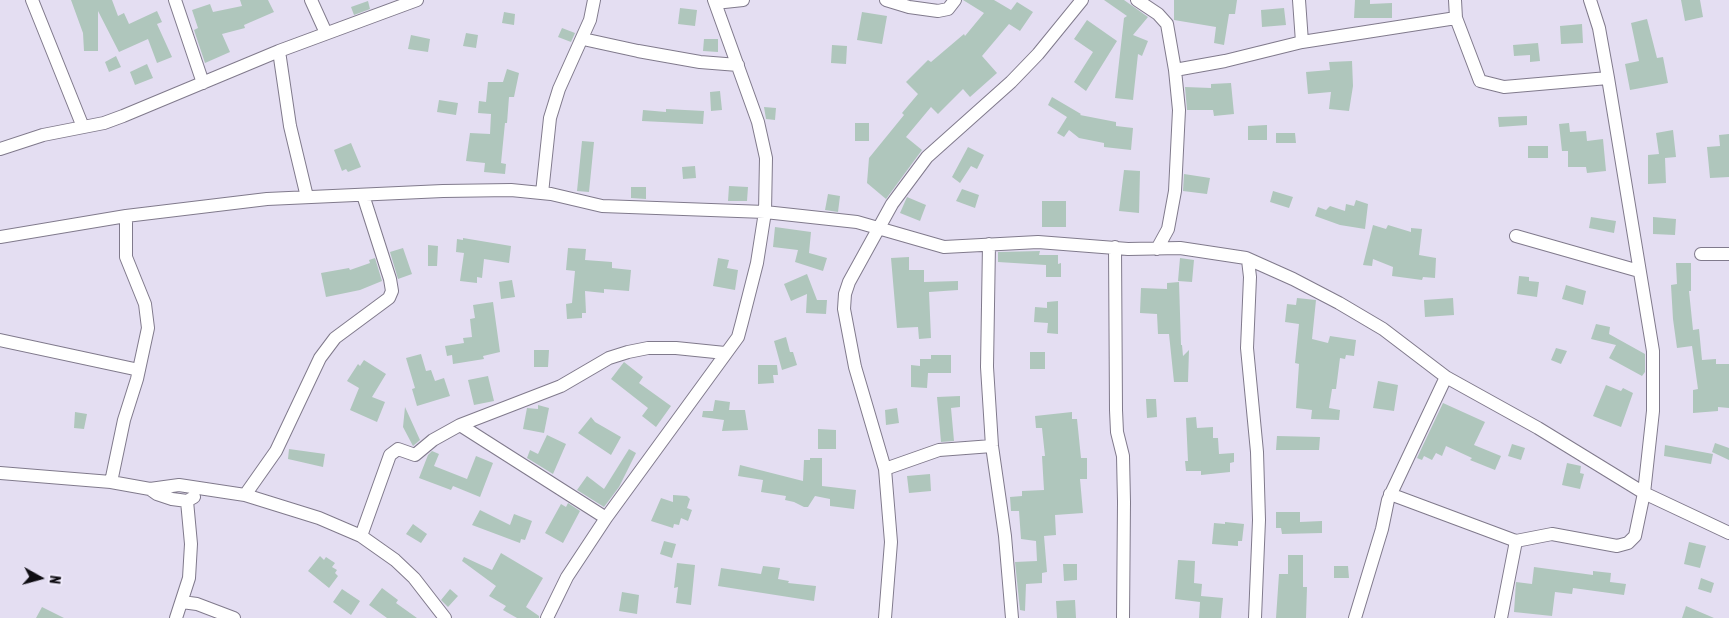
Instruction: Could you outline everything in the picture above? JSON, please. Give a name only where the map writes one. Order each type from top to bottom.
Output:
[{"type":"street","points":[[32,0],[82,127]]},
{"type":"street","points":[[175,0],[203,83]]},
{"type":"street","points":[[311,0],[326,33]]},
{"type":"street","points":[[0,149],[43,135],[123,116],[326,33],[417,0]]},
{"type":"street","points":[[542,194],[550,118],[559,89],[583,39],[590,20],[594,0]]},
{"type":"street","points":[[547,618],[567,577],[606,518],[738,337],[757,263],[765,212],[766,158],[758,122],[714,2],[743,0]]},
{"type":"street","points":[[886,0],[910,7],[938,11],[948,10],[955,0]]},
{"type":"street","points":[[885,618],[892,542],[885,469],[859,384],[844,309],[845,294],[849,282],[892,204],[927,157],[1011,82],[1082,0]]},
{"type":"street","points":[[1137,0],[1158,14],[1167,24],[1175,70],[1179,138],[1175,191],[1168,229],[1157,248]]},
{"type":"street","points":[[1299,0],[1302,42]]},
{"type":"street","points":[[1455,0],[1456,18],[1480,81],[1504,87],[1608,78]]},
{"type":"street","points":[[1390,494],[1516,541],[1552,534],[1617,546],[1628,543],[1635,536],[1644,493],[1653,411],[1653,351],[1608,78],[1599,28],[1590,0]]},
{"type":"street","points":[[1175,70],[1225,61],[1302,42],[1456,18]]},
{"type":"street","points":[[583,39],[700,62],[738,65]]},
{"type":"street","points":[[279,52],[290,126],[307,197]]},
{"type":"street","points":[[0,237],[126,216],[267,199],[443,191],[511,190],[602,206],[765,212],[879,226],[944,247],[1038,242],[1115,247],[1180,248],[1248,260],[1293,279],[1383,329],[1446,377],[1538,428],[1644,493],[1727,528]]},
{"type":"street","points":[[245,495],[276,451],[320,358],[341,332],[389,298],[392,291],[390,279],[363,195]]},
{"type":"street","points":[[111,482],[124,420],[139,370],[148,328],[148,317],[126,257],[126,216]]},
{"type":"street","points":[[1168,229],[1180,248]]},
{"type":"street","points":[[1516,236],[1639,271]]},
{"type":"street","points":[[989,244],[987,367],[992,446],[1004,536],[1012,618]]},
{"type":"street","points":[[1115,247],[1116,410],[1117,432],[1122,456],[1124,502],[1123,618]]},
{"type":"street","points":[[1702,254],[1729,254]]},
{"type":"street","points":[[1248,260],[1250,277],[1246,348],[1257,452],[1259,520],[1254,618]]},
{"type":"street","points":[[0,340],[139,370]]},
{"type":"street","points":[[361,536],[390,455],[398,449],[415,455],[427,444],[460,425],[561,386],[610,358],[628,352],[648,348],[676,348],[725,353]]},
{"type":"street","points":[[1356,618],[1390,494],[1446,377]]},
{"type":"street","points":[[460,425],[606,518]]},
{"type":"street","points":[[885,469],[939,450],[992,446]]},
{"type":"street","points":[[0,473],[111,482],[150,489],[179,485],[205,491],[245,495],[319,518],[361,536],[395,560],[414,578],[445,618]]},
{"type":"street","points":[[150,489],[157,494],[186,501],[205,491]]},
{"type":"street","points":[[176,618],[189,578],[191,544],[186,501]]},
{"type":"street","points":[[1501,618],[1516,541]]},
{"type":"street","points":[[182,602],[197,604],[234,618]]},
{"type":"building","points":[[71,0],[112,0],[118,16],[124,13],[129,24],[157,11],[162,22],[157,24],[172,57],[157,63],[148,39],[119,52],[98,11],[98,51],[84,51],[83,33]]},
{"type":"building","points":[[240,0],[268,0],[274,12],[244,25],[245,28],[222,34],[230,52],[205,63],[194,30],[198,28],[192,10],[210,4],[213,12],[242,6]]},
{"type":"building","points":[[963,0],[994,0],[1011,10],[1017,2],[1033,12],[1020,31],[1009,24],[982,56],[997,73],[970,97],[963,89],[938,114],[931,107],[906,137],[922,150],[886,199],[867,183],[869,158],[904,115],[902,113],[918,94],[906,82],[928,60],[931,62],[964,34],[965,36],[984,13]]},
{"type":"building","points":[[1104,0],[1124,0],[1148,17],[1133,35],[1148,41],[1142,56],[1138,54],[1133,100],[1115,98],[1124,18],[1127,16]]},
{"type":"building","points":[[1174,0],[1237,0],[1235,14],[1229,14],[1224,45],[1214,43],[1216,27],[1174,20]]},
{"type":"building","points":[[1355,0],[1370,0],[1370,4],[1392,3],[1392,18],[1354,18]]},
{"type":"building","points":[[1681,0],[1700,0],[1703,17],[1685,21]]},
{"type":"building","points":[[368,1],[370,9],[354,15],[351,7]]},
{"type":"building","points":[[680,8],[697,10],[695,26],[678,24]]},
{"type":"building","points":[[1284,8],[1286,25],[1262,27],[1261,10]]},
{"type":"building","points":[[504,12],[515,14],[514,25],[502,23]]},
{"type":"building","points":[[862,12],[887,16],[882,44],[857,40]]},
{"type":"building","points":[[1647,19],[1657,58],[1663,57],[1668,83],[1630,90],[1625,64],[1639,61],[1631,23]]},
{"type":"building","points":[[1087,20],[1117,41],[1086,91],[1074,82],[1093,52],[1074,39]]},
{"type":"building","points":[[1582,24],[1583,43],[1561,44],[1560,26]]},
{"type":"building","points":[[562,28],[575,33],[571,42],[558,37]]},
{"type":"building","points":[[466,33],[478,35],[476,48],[463,46]]},
{"type":"building","points":[[411,35],[430,39],[428,52],[408,49]]},
{"type":"building","points":[[704,39],[718,39],[718,52],[703,51]]},
{"type":"building","points":[[1538,43],[1540,61],[1530,62],[1530,55],[1514,56],[1513,45]]},
{"type":"building","points":[[832,45],[847,46],[846,64],[831,63]]},
{"type":"building","points":[[116,56],[121,67],[109,72],[105,62]]},
{"type":"building","points":[[1352,61],[1353,86],[1349,111],[1329,109],[1331,92],[1308,94],[1306,72],[1330,70],[1329,62]]},
{"type":"building","points":[[147,64],[153,78],[135,85],[130,72]]},
{"type":"building","points":[[507,69],[519,73],[514,97],[509,97],[507,123],[505,123],[501,163],[506,164],[505,174],[484,172],[485,163],[466,161],[470,133],[490,134],[491,114],[478,113],[479,101],[486,102],[488,82],[503,82]]},
{"type":"building","points":[[1231,83],[1234,114],[1214,116],[1213,110],[1187,110],[1185,87],[1211,88],[1211,84]]},
{"type":"building","points":[[720,91],[722,110],[711,111],[710,92]]},
{"type":"building","points":[[1052,97],[1080,115],[1116,122],[1116,126],[1133,128],[1131,150],[1104,147],[1104,143],[1079,138],[1069,130],[1064,137],[1057,133],[1067,117],[1048,105]]},
{"type":"building","points":[[439,100],[458,103],[456,115],[437,112]]},
{"type":"building","points":[[764,107],[776,108],[775,120],[766,119]]},
{"type":"building","points":[[666,109],[704,111],[703,124],[642,121],[643,110],[666,112]]},
{"type":"building","points":[[1527,116],[1527,125],[1499,127],[1498,117]]},
{"type":"building","points":[[855,123],[869,123],[869,141],[855,141]]},
{"type":"building","points":[[1569,123],[1570,132],[1586,131],[1587,141],[1603,139],[1606,171],[1587,173],[1586,167],[1568,167],[1568,151],[1562,151],[1559,124]]},
{"type":"building","points":[[1267,125],[1267,140],[1248,140],[1248,126]]},
{"type":"building","points":[[1673,130],[1676,157],[1665,158],[1666,183],[1648,184],[1648,155],[1659,154],[1656,133]]},
{"type":"building","points":[[1276,133],[1295,133],[1296,143],[1276,143]]},
{"type":"building","points":[[1729,134],[1729,177],[1710,178],[1707,147],[1720,146],[1719,135]]},
{"type":"building","points":[[582,141],[594,142],[589,192],[577,191]]},
{"type":"building","points":[[351,143],[361,167],[348,172],[346,169],[342,171],[334,150]]},
{"type":"building","points":[[1528,146],[1548,146],[1548,158],[1528,158]]},
{"type":"building","points":[[968,147],[984,155],[977,169],[971,166],[960,183],[952,177]]},
{"type":"building","points":[[695,166],[696,178],[683,179],[682,167]]},
{"type":"building","points":[[1124,170],[1140,171],[1139,213],[1119,211]]},
{"type":"building","points":[[1184,174],[1210,178],[1207,194],[1183,191]]},
{"type":"building","points":[[729,186],[748,187],[747,201],[728,201]]},
{"type":"building","points":[[631,187],[646,187],[646,199],[631,198]]},
{"type":"building","points":[[962,189],[979,195],[975,208],[956,201]]},
{"type":"building","points":[[1273,191],[1293,197],[1289,208],[1270,202]]},
{"type":"building","points":[[828,194],[840,196],[838,212],[825,210]]},
{"type":"building","points":[[907,197],[926,205],[920,221],[900,213]]},
{"type":"building","points":[[1356,200],[1368,204],[1365,229],[1340,225],[1315,216],[1318,207],[1326,210],[1330,206],[1345,211],[1346,204],[1354,206]]},
{"type":"building","points":[[1042,201],[1066,201],[1066,227],[1042,227]]},
{"type":"building","points":[[1591,217],[1616,221],[1614,233],[1589,228]]},
{"type":"building","points":[[1653,217],[1676,219],[1675,235],[1653,234]]},
{"type":"building","points":[[1373,225],[1386,229],[1388,225],[1411,232],[1411,228],[1422,229],[1419,255],[1436,258],[1435,278],[1423,277],[1422,280],[1392,276],[1393,267],[1373,259],[1372,266],[1363,265]]},
{"type":"building","points":[[775,227],[811,232],[809,253],[827,258],[823,271],[795,262],[798,250],[773,247]]},
{"type":"building","points":[[463,238],[511,246],[509,263],[484,259],[482,278],[477,277],[477,283],[460,281],[464,253],[456,252],[457,239],[463,240]]},
{"type":"building","points":[[428,245],[438,246],[437,266],[428,266]]},
{"type":"building","points":[[403,248],[412,274],[398,279],[390,252]]},
{"type":"building","points":[[568,248],[586,249],[585,260],[612,262],[612,268],[631,270],[629,291],[604,289],[604,293],[585,291],[586,313],[582,313],[582,318],[567,319],[566,304],[572,303],[575,271],[566,270]]},
{"type":"building","points":[[1040,251],[1039,255],[1058,255],[1058,264],[1061,263],[1061,277],[1046,277],[1046,265],[998,262],[998,252]]},
{"type":"building","points":[[909,257],[909,270],[924,270],[924,282],[958,281],[958,290],[929,292],[931,338],[919,339],[918,327],[897,328],[891,258]]},
{"type":"building","points":[[375,258],[382,281],[360,290],[326,297],[321,273],[349,268],[350,270],[370,263],[369,260]]},
{"type":"building","points":[[718,258],[729,260],[727,268],[738,270],[735,290],[713,286]]},
{"type":"building","points":[[1180,258],[1194,260],[1192,282],[1178,281]]},
{"type":"building","points":[[1676,263],[1691,263],[1691,291],[1689,291],[1693,330],[1699,329],[1702,360],[1716,359],[1716,364],[1729,364],[1729,408],[1718,407],[1718,411],[1693,413],[1693,390],[1698,389],[1692,346],[1677,348],[1673,319],[1671,285],[1677,284]]},
{"type":"building","points":[[807,274],[817,300],[827,300],[826,314],[806,313],[807,294],[791,301],[784,284]]},
{"type":"building","points":[[1519,276],[1529,277],[1529,281],[1539,282],[1537,297],[1517,294]]},
{"type":"building","points":[[512,280],[515,297],[501,299],[499,282]]},
{"type":"building","points":[[1179,282],[1183,356],[1189,350],[1188,382],[1174,382],[1169,334],[1158,334],[1157,314],[1140,313],[1141,288],[1167,289],[1167,283]]},
{"type":"building","points":[[1566,285],[1586,291],[1583,305],[1562,299]]},
{"type":"building","points":[[1297,298],[1316,300],[1312,339],[1328,343],[1330,336],[1356,340],[1354,356],[1346,355],[1345,359],[1340,358],[1336,389],[1332,389],[1329,408],[1340,410],[1339,420],[1311,419],[1312,410],[1296,408],[1299,364],[1295,363],[1299,324],[1285,322],[1287,304],[1296,305]]},
{"type":"building","points":[[1453,298],[1454,315],[1425,317],[1424,300]]},
{"type":"building","points":[[1058,301],[1058,334],[1047,333],[1048,323],[1034,322],[1035,307],[1047,308],[1047,302]]},
{"type":"building","points":[[493,302],[500,352],[483,356],[484,359],[453,364],[452,355],[447,356],[445,346],[464,343],[463,338],[472,337],[470,319],[475,318],[473,305]]},
{"type":"building","points":[[1596,324],[1610,327],[1609,334],[1645,354],[1645,372],[1642,376],[1609,358],[1616,345],[1591,339]]},
{"type":"building","points":[[786,337],[790,352],[793,352],[797,365],[782,370],[774,341]]},
{"type":"building","points":[[1556,348],[1567,351],[1561,364],[1551,360]]},
{"type":"building","points":[[534,350],[549,350],[548,367],[534,367]]},
{"type":"building","points":[[1030,352],[1045,352],[1045,369],[1030,369]]},
{"type":"building","points":[[421,354],[426,371],[431,370],[435,381],[444,378],[450,396],[417,406],[412,389],[415,388],[406,358]]},
{"type":"building","points":[[931,355],[951,355],[951,373],[928,373],[927,388],[911,387],[911,365],[920,366],[920,359],[931,359]]},
{"type":"building","points":[[364,360],[386,374],[372,397],[385,402],[377,422],[350,410],[359,388],[347,381],[358,364],[360,366]]},
{"type":"building","points":[[624,362],[643,377],[639,383],[671,406],[656,427],[642,416],[648,408],[611,379]]},
{"type":"building","points":[[758,365],[777,365],[778,375],[773,375],[774,383],[758,384]]},
{"type":"building","points":[[488,376],[494,401],[474,405],[468,380]]},
{"type":"building","points":[[1378,381],[1398,385],[1394,411],[1373,408]]},
{"type":"building","points":[[1606,385],[1621,391],[1623,388],[1633,393],[1621,427],[1593,416]]},
{"type":"building","points":[[960,396],[960,407],[951,408],[954,441],[941,442],[937,397]]},
{"type":"building","points":[[1146,399],[1156,399],[1157,417],[1147,418]]},
{"type":"building","points":[[715,400],[730,402],[729,410],[745,410],[748,430],[722,431],[724,420],[702,417],[703,411],[713,411]]},
{"type":"building","points":[[1443,403],[1485,422],[1474,445],[1501,456],[1495,470],[1470,460],[1472,458],[1446,446],[1442,456],[1436,453],[1432,460],[1424,456],[1422,460],[1417,458]]},
{"type":"building","points":[[538,405],[549,408],[544,433],[523,429],[527,408],[538,409]]},
{"type":"building","points":[[405,407],[420,440],[413,446],[403,427]]},
{"type":"building","points":[[897,408],[899,423],[886,425],[885,410]]},
{"type":"building","points":[[75,412],[87,414],[84,429],[74,428]]},
{"type":"building","points":[[1072,412],[1072,419],[1077,419],[1081,458],[1087,458],[1087,479],[1080,479],[1083,513],[1055,515],[1056,535],[1044,536],[1047,572],[1042,573],[1042,583],[1026,584],[1025,611],[1020,610],[1015,562],[1037,561],[1036,541],[1021,539],[1019,511],[1011,511],[1010,497],[1022,496],[1022,491],[1044,490],[1042,456],[1045,456],[1042,428],[1036,428],[1035,416]]},
{"type":"building","points":[[591,417],[595,422],[621,437],[611,455],[578,433]]},
{"type":"building","points":[[1196,417],[1197,428],[1213,427],[1213,438],[1218,438],[1219,454],[1234,453],[1234,462],[1230,463],[1230,472],[1201,475],[1201,471],[1186,471],[1185,461],[1188,461],[1186,418]]},
{"type":"building","points":[[818,429],[836,430],[836,449],[818,449]]},
{"type":"building","points":[[547,435],[566,444],[553,474],[527,458],[530,450],[538,454]]},
{"type":"building","points":[[1277,436],[1320,437],[1319,450],[1276,450]]},
{"type":"building","points":[[1715,443],[1729,448],[1729,460],[1712,452]]},
{"type":"building","points":[[1512,444],[1525,448],[1521,460],[1508,456]]},
{"type":"building","points":[[1665,445],[1713,454],[1711,464],[1664,456]]},
{"type":"building","points":[[289,449],[325,454],[323,467],[288,459]]},
{"type":"building","points":[[629,449],[636,453],[619,487],[604,507],[577,490],[587,476],[604,489]]},
{"type":"building","points":[[432,451],[439,454],[434,466],[467,479],[476,456],[493,463],[480,497],[453,486],[451,490],[419,478],[428,455]]},
{"type":"building","points":[[810,458],[822,458],[822,486],[856,490],[854,509],[830,506],[830,499],[815,496],[808,507],[804,507],[785,500],[786,496],[761,492],[763,480],[738,476],[740,465],[803,481],[804,460],[810,460]]},
{"type":"building","points":[[1567,463],[1581,466],[1580,473],[1584,474],[1580,489],[1562,485]]},
{"type":"building","points":[[930,474],[931,491],[909,493],[907,476]]},
{"type":"building","points":[[673,495],[687,496],[690,499],[687,508],[692,510],[688,521],[681,518],[679,525],[674,524],[673,528],[651,521],[661,498],[673,502]]},
{"type":"building","points":[[568,503],[580,511],[563,543],[545,533],[561,504],[566,507]]},
{"type":"building","points":[[480,510],[510,525],[514,514],[532,521],[525,540],[521,539],[520,543],[472,525]]},
{"type":"building","points":[[1276,512],[1300,512],[1300,522],[1322,521],[1322,533],[1282,534],[1281,528],[1276,528]]},
{"type":"building","points":[[1225,522],[1244,524],[1242,541],[1238,541],[1238,546],[1212,544],[1214,523],[1225,524]]},
{"type":"building","points":[[413,524],[427,534],[421,543],[406,534]]},
{"type":"building","points":[[664,541],[676,544],[672,558],[660,554]]},
{"type":"building","points":[[1689,542],[1706,546],[1700,568],[1684,564]]},
{"type":"building","points":[[501,553],[543,578],[526,607],[539,616],[539,618],[517,618],[503,610],[506,606],[489,596],[496,586],[462,561],[464,557],[492,570]]},
{"type":"building","points":[[1288,555],[1303,555],[1303,587],[1307,587],[1306,618],[1276,618],[1279,574],[1288,574]]},
{"type":"building","points":[[320,556],[324,560],[326,557],[335,563],[332,567],[337,570],[335,573],[338,576],[329,588],[308,571]]},
{"type":"building","points":[[1178,560],[1195,561],[1194,583],[1202,584],[1201,596],[1223,598],[1221,618],[1199,618],[1200,602],[1175,599]]},
{"type":"building","points":[[677,563],[695,565],[691,605],[676,603],[678,587],[674,588]]},
{"type":"building","points":[[1063,564],[1077,564],[1077,580],[1064,581]]},
{"type":"building","points":[[763,566],[780,568],[778,579],[789,581],[788,583],[816,586],[814,601],[718,586],[721,568],[761,574]]},
{"type":"building","points":[[1334,566],[1348,566],[1349,578],[1334,578]]},
{"type":"building","points":[[1534,567],[1593,575],[1593,571],[1611,573],[1610,582],[1626,584],[1624,595],[1573,588],[1572,594],[1555,592],[1552,616],[1514,612],[1516,582],[1532,584]]},
{"type":"building","points":[[1701,578],[1714,583],[1711,593],[1698,589]]},
{"type":"building","points":[[382,588],[398,600],[396,603],[417,618],[387,618],[369,605]]},
{"type":"building","points":[[342,589],[360,601],[351,615],[333,602]]},
{"type":"building","points":[[450,589],[458,596],[448,607],[441,600]]},
{"type":"building","points":[[622,592],[639,595],[637,614],[619,611]]},
{"type":"building","points":[[1075,600],[1076,618],[1057,618],[1056,601]]},
{"type":"building","points":[[1686,606],[1714,618],[1682,618]]},
{"type":"building","points":[[42,607],[64,618],[36,618]]}]
